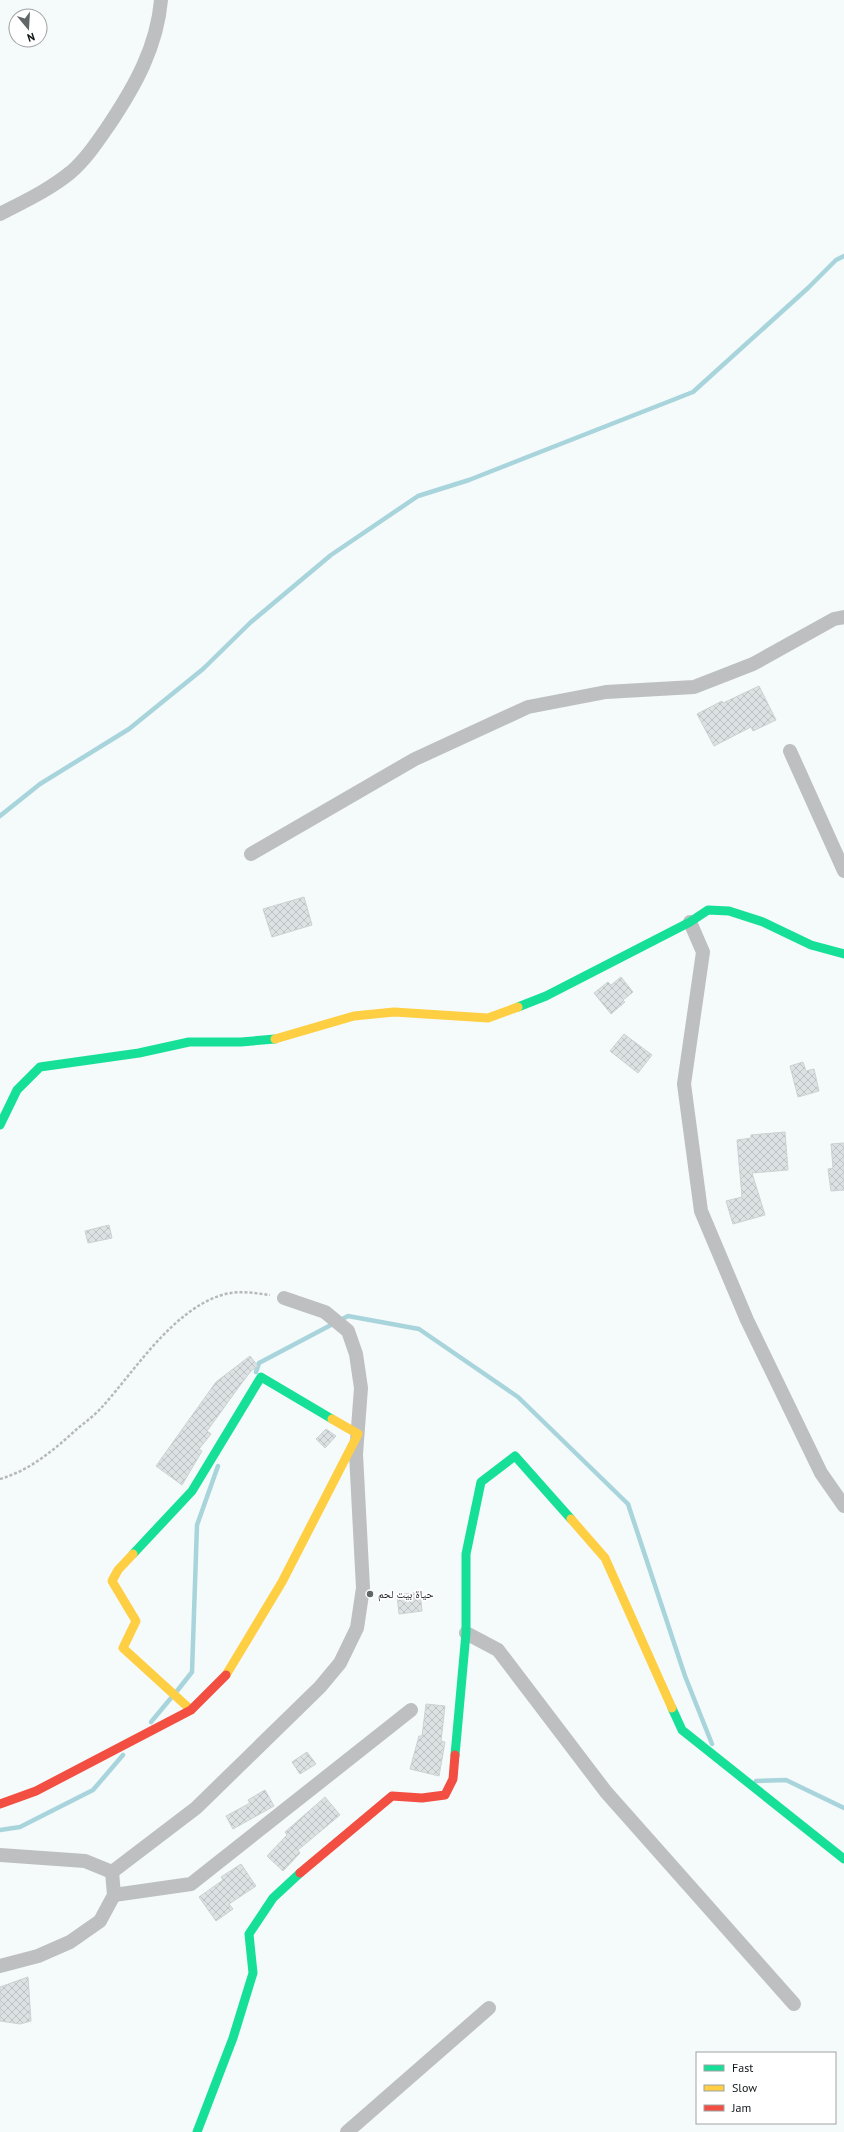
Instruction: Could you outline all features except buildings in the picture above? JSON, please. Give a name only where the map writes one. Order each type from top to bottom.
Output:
[{"type":"street","points":[[0,214],[49,189],[72,171],[96,145],[130,93],[149,56],[160,12],[161,0]]},
{"type":"street","points":[[251,854],[415,759],[528,707],[606,692],[694,687],[753,664],[834,619],[844,617]]},
{"type":"street","points":[[790,751],[844,872]]},
{"type":"street","points":[[0,1125],[17,1090],[40,1067],[138,1053],[189,1042],[242,1042],[279,1039],[354,1016],[394,1012],[488,1018],[546,996],[690,922],[709,910],[738,913],[769,924],[832,953],[844,954]]},
{"type":"street","points":[[690,922],[702,952],[684,1084],[701,1210],[747,1320],[817,1466],[844,1506]]},
{"type":"street","points":[[112,1872],[196,1808],[320,1687],[340,1663],[357,1628],[363,1588],[356,1454],[361,1388],[356,1354],[348,1331],[325,1312],[284,1298]]},
{"type":"street","points":[[191,1710],[123,1648],[136,1621],[112,1580],[118,1570],[192,1491],[261,1376],[358,1434]]},
{"type":"street","points":[[0,1804],[36,1791],[191,1710],[230,1671],[282,1582],[358,1434]]},
{"type":"street","points":[[197,2132],[233,2038],[253,1974],[249,1934],[273,1898],[320,1855],[355,1829],[392,1796],[422,1798],[445,1795],[453,1779],[466,1633],[466,1554],[481,1482],[515,1456],[605,1558],[682,1730],[844,1859]]},
{"type":"street","points":[[466,1633],[498,1650],[606,1792],[794,2004]]},
{"type":"street","points":[[114,1895],[192,1884],[411,1710]]},
{"type":"street","points":[[0,1855],[85,1861],[112,1872]]},
{"type":"street","points":[[0,1966],[38,1956],[70,1942],[100,1921],[114,1895],[112,1872]]},
{"type":"street","points":[[347,2132],[489,2008]]},
{"type":"path","points":[[0,1479],[10,1476],[46,1456],[96,1412],[174,1325],[197,1307],[222,1295],[244,1291],[284,1298]]},
{"type":"waterway","points":[[0,816],[40,784],[129,729],[203,669],[251,622],[331,555],[418,496],[469,480],[693,392],[808,288],[836,260],[844,256]]},
{"type":"waterway","points":[[256,1372],[259,1363],[348,1316],[419,1329],[518,1397],[628,1504],[685,1676],[712,1744]]},
{"type":"waterway","points":[[177,1691],[192,1672],[197,1525],[218,1466]]},
{"type":"waterway","points":[[151,1722],[171,1698]]},
{"type":"waterway","points":[[0,1830],[20,1827],[93,1790],[123,1755]]},
{"type":"waterway","points":[[756,1781],[786,1780],[844,1808]]},
{"type":"traffic: fast","points":[[518,1007],[546,996],[690,922],[708,910],[729,911],[763,922],[811,945],[844,954]]},
{"type":"traffic: fast","points":[[0,1125],[17,1090],[40,1067],[139,1053],[189,1042],[241,1042],[275,1039]]},
{"type":"traffic: fast","points":[[133,1554],[192,1491],[261,1377],[332,1419]]},
{"type":"traffic: fast","points":[[455,1755],[466,1633],[466,1554],[481,1482],[515,1456],[571,1519]]},
{"type":"traffic: fast","points":[[672,1708],[682,1730],[844,1859]]},
{"type":"traffic: fast","points":[[197,2132],[233,2038],[253,1973],[249,1934],[273,1898],[300,1873]]},
{"type":"traffic: slow","points":[[275,1039],[354,1016],[394,1012],[488,1018],[518,1007]]},
{"type":"traffic: slow","points":[[226,1675],[282,1582],[358,1434],[332,1419]]},
{"type":"traffic: slow","points":[[571,1519],[605,1558],[672,1708]]},
{"type":"traffic: slow","points":[[133,1554],[118,1570],[112,1581],[136,1621],[123,1648],[191,1710]]},
{"type":"traffic: jam","points":[[0,1804],[36,1791],[191,1710],[226,1675]]},
{"type":"traffic: jam","points":[[300,1873],[392,1796],[422,1798],[445,1795],[453,1779],[455,1755]]},
{"type":"place","name":"حياة بيت لحم","points":[[370,1594]]}]
